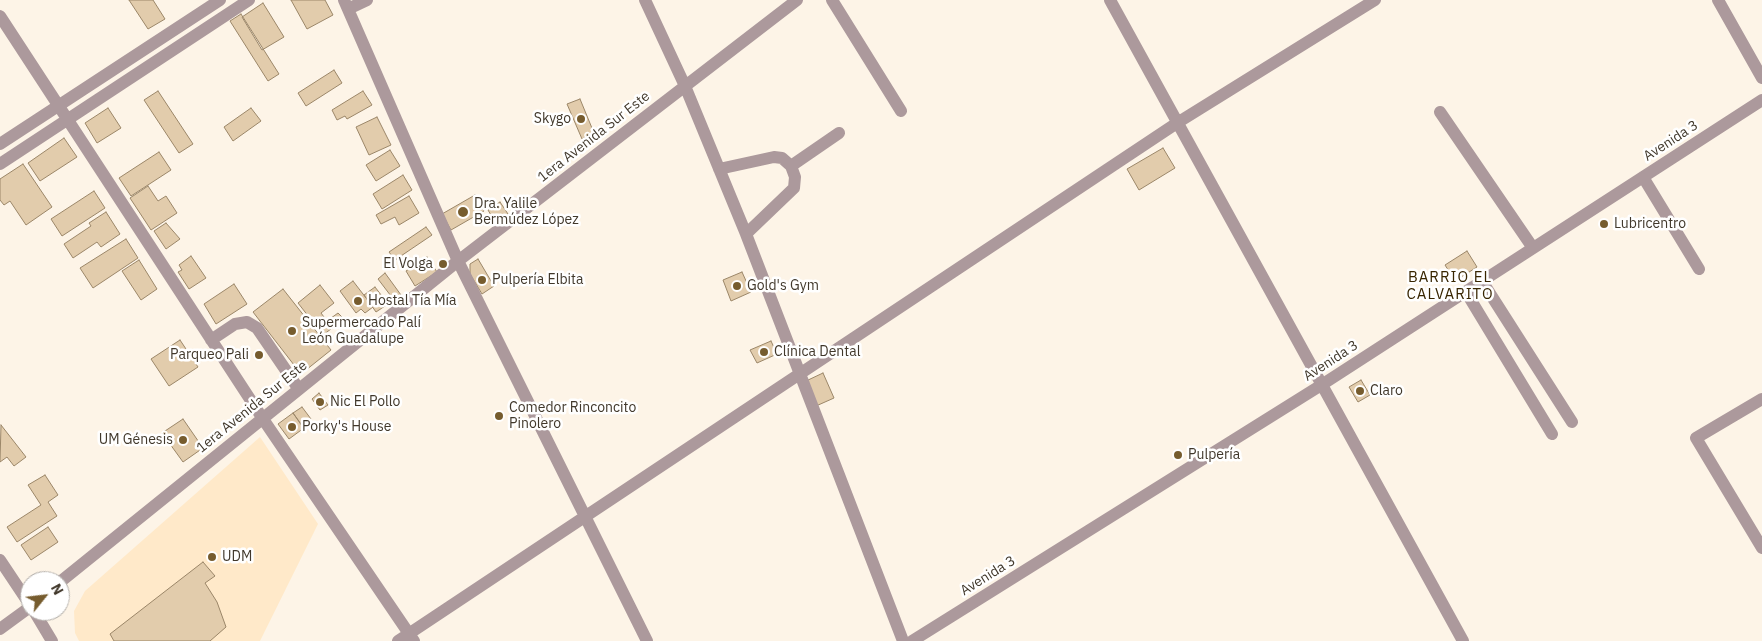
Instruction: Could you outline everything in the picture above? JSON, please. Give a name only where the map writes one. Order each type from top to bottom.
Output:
[{"type":"street","points":[[0,144],[220,0]]},
{"type":"street","points":[[0,164],[249,0]]},
{"type":"street","points":[[367,0],[346,5],[458,261],[647,641]]},
{"type":"street","points":[[645,0],[685,86],[746,234],[903,641]]},
{"type":"street","name":"1era Avenida Sur Este","points":[[70,574],[263,419],[298,388],[458,261],[797,0]]},
{"type":"street","points":[[832,0],[901,111]]},
{"type":"street","points":[[1110,0],[1463,641]]},
{"type":"street","points":[[398,641],[412,637],[584,517],[1177,123],[1374,0]]},
{"type":"street","points":[[1718,0],[1762,78]]},
{"type":"street","points":[[0,16],[263,419],[412,637]]},
{"type":"street","name":"Avenida 3","points":[[912,641],[1323,384],[1762,100]]},
{"type":"street","points":[[1440,112],[1534,248]]},
{"type":"street","points":[[791,166],[839,133]]},
{"type":"street","points":[[719,169],[774,157],[782,158],[791,166],[795,177],[794,188],[746,234]]},
{"type":"street","points":[[1643,177],[1699,268]]},
{"type":"street","points":[[1482,281],[1572,422]]},
{"type":"street","points":[[1466,292],[1552,434]]},
{"type":"street","points":[[211,340],[236,324],[247,322],[257,328],[298,388]]},
{"type":"street","points":[[1762,399],[1696,438],[1762,548]]},
{"type":"street","points":[[0,560],[20,591]]},
{"type":"street","points":[[0,629],[20,614]]},
{"type":"street","points":[[39,621],[47,638]]},
{"type":"shaded area","name":"UDM","points":[[260,437],[318,524],[260,641],[79,641],[75,633],[74,611],[85,591]]},
{"type":"building","points":[[129,0],[153,0],[165,19],[148,29]]},
{"type":"building","points":[[291,0],[325,0],[333,15],[307,29]]},
{"type":"building","points":[[263,3],[284,37],[262,50],[242,17]]},
{"type":"building","points":[[241,14],[279,74],[268,81],[230,21]]},
{"type":"building","points":[[334,70],[342,83],[306,106],[298,93]]},
{"type":"building","points":[[158,91],[193,144],[179,153],[144,100]]},
{"type":"building","points":[[363,91],[372,105],[347,119],[345,116],[337,120],[332,110]]},
{"type":"building","name":"Skygo","points":[[580,99],[594,133],[582,139],[567,104]]},
{"type":"building","points":[[108,108],[121,128],[97,143],[85,123]]},
{"type":"building","points":[[251,108],[261,121],[233,141],[224,127]]},
{"type":"building","points":[[377,117],[391,145],[369,155],[356,127]]},
{"type":"building","points":[[64,138],[77,157],[40,181],[28,163]]},
{"type":"building","points":[[1163,148],[1175,168],[1139,190],[1127,169]]},
{"type":"building","points":[[390,150],[400,166],[376,181],[366,165]]},
{"type":"building","points":[[159,152],[171,170],[131,196],[119,178]]},
{"type":"building","points":[[23,164],[52,207],[26,225],[10,201],[4,205],[0,200],[0,179]]},
{"type":"building","points":[[403,175],[412,190],[382,209],[373,194]]},
{"type":"building","points":[[148,186],[158,201],[166,196],[177,213],[151,230],[130,198]]},
{"type":"building","points":[[94,191],[105,208],[62,236],[51,219]]},
{"type":"building","name":"Dra. Yalile Bermúdez López","points":[[475,195],[484,211],[451,230],[442,214]]},
{"type":"building","points":[[409,196],[419,213],[399,225],[395,217],[381,224],[376,215]]},
{"type":"building","points":[[500,202],[508,214],[495,222],[488,210]]},
{"type":"building","points":[[106,212],[120,234],[101,247],[97,242],[73,258],[64,244],[91,226],[89,223]]},
{"type":"building","points":[[166,223],[180,239],[166,249],[154,231]]},
{"type":"building","points":[[426,227],[432,235],[395,260],[389,252]]},
{"type":"building","points":[[126,239],[138,258],[93,288],[80,268]]},
{"type":"building","points":[[1467,251],[1477,267],[1455,281],[1445,265]]},
{"type":"building","points":[[191,256],[206,278],[189,289],[178,272],[182,270],[179,265]]},
{"type":"building","points":[[427,257],[437,272],[415,286],[406,271]]},
{"type":"building","name":"Pulpería Elbita","points":[[478,259],[494,286],[482,294],[470,274],[470,264]]},
{"type":"building","points":[[139,260],[157,289],[141,300],[122,271]]},
{"type":"building","name":"Gold's Gym","points":[[742,272],[751,292],[731,301],[723,280]]},
{"type":"building","points":[[385,273],[401,295],[394,300],[378,279]]},
{"type":"building","name":"Hostal Tía Mía","points":[[353,281],[373,307],[365,313],[361,309],[356,313],[340,291]]},
{"type":"building","points":[[234,284],[247,304],[216,324],[204,304]]},
{"type":"building","points":[[320,285],[334,303],[321,313],[327,321],[338,313],[344,319],[323,335],[298,303]]},
{"type":"building","points":[[375,287],[388,304],[376,312],[364,295]]},
{"type":"building","name":"Supermercado Palí León Guadalupe","points":[[283,289],[331,350],[301,374],[253,312]]},
{"type":"building","points":[[180,340],[198,367],[169,386],[151,359]]},
{"type":"building","name":"Clínica Dental","points":[[771,341],[777,354],[757,363],[750,350]]},
{"type":"building","points":[[823,373],[834,398],[816,406],[806,381]]},
{"type":"building","name":"Claro","points":[[1361,380],[1370,395],[1358,402],[1349,387]]},
{"type":"building","name":"Nic El Pollo","points":[[319,393],[328,405],[320,410],[312,399]]},
{"type":"building","points":[[302,407],[311,419],[302,426],[293,413]]},
{"type":"building","name":"Porky's House","points":[[293,413],[304,428],[289,439],[278,424]]},
{"type":"building","name":"UM Génesis","points":[[183,419],[203,448],[183,462],[162,433]]},
{"type":"building","points":[[1,425],[26,457],[14,466],[7,457],[0,462]]},
{"type":"building","points":[[45,475],[58,495],[48,502],[57,516],[17,542],[7,527],[41,505],[28,485]]},
{"type":"building","points":[[48,527],[58,542],[31,560],[21,545]]},
{"type":"building","points":[[203,562],[215,576],[205,583],[217,602],[226,627],[210,641],[114,641],[110,634]]},
{"type":"place","name":"Skygo","points":[[581,119]]},
{"type":"place","name":"Dra. Yalile Bermúdez López","points":[[463,212]]},
{"type":"place","name":"Lubricentro","points":[[1604,224]]},
{"type":"place","name":"El Volga","points":[[443,264]]},
{"type":"place","name":"Pulpería Elbita","points":[[482,280]]},
{"type":"place","name":"Gold's Gym","points":[[737,286]]},
{"type":"place","name":"Hostal Tía Mía","points":[[358,301]]},
{"type":"place","name":"Supermercado Palí León Guadalupe","points":[[292,331]]},
{"type":"place","name":"Clínica Dental","points":[[764,352]]},
{"type":"place","name":"Parqueo Pali","points":[[259,355]]},
{"type":"place","name":"Claro","points":[[1360,391]]},
{"type":"place","name":"Nic El Pollo","points":[[320,402]]},
{"type":"place","name":"Comedor Rinconcito Pinolero","points":[[499,416]]},
{"type":"place","name":"Porky's House","points":[[292,427]]},
{"type":"place","name":"UM Génesis","points":[[183,440]]},
{"type":"place","name":"Pulpería","points":[[1178,455]]},
{"type":"place","name":"UDM","points":[[212,557]]},
{"type":"district","name":"BARRIO EL CALVARITO","points":[[1450,286]]}]
